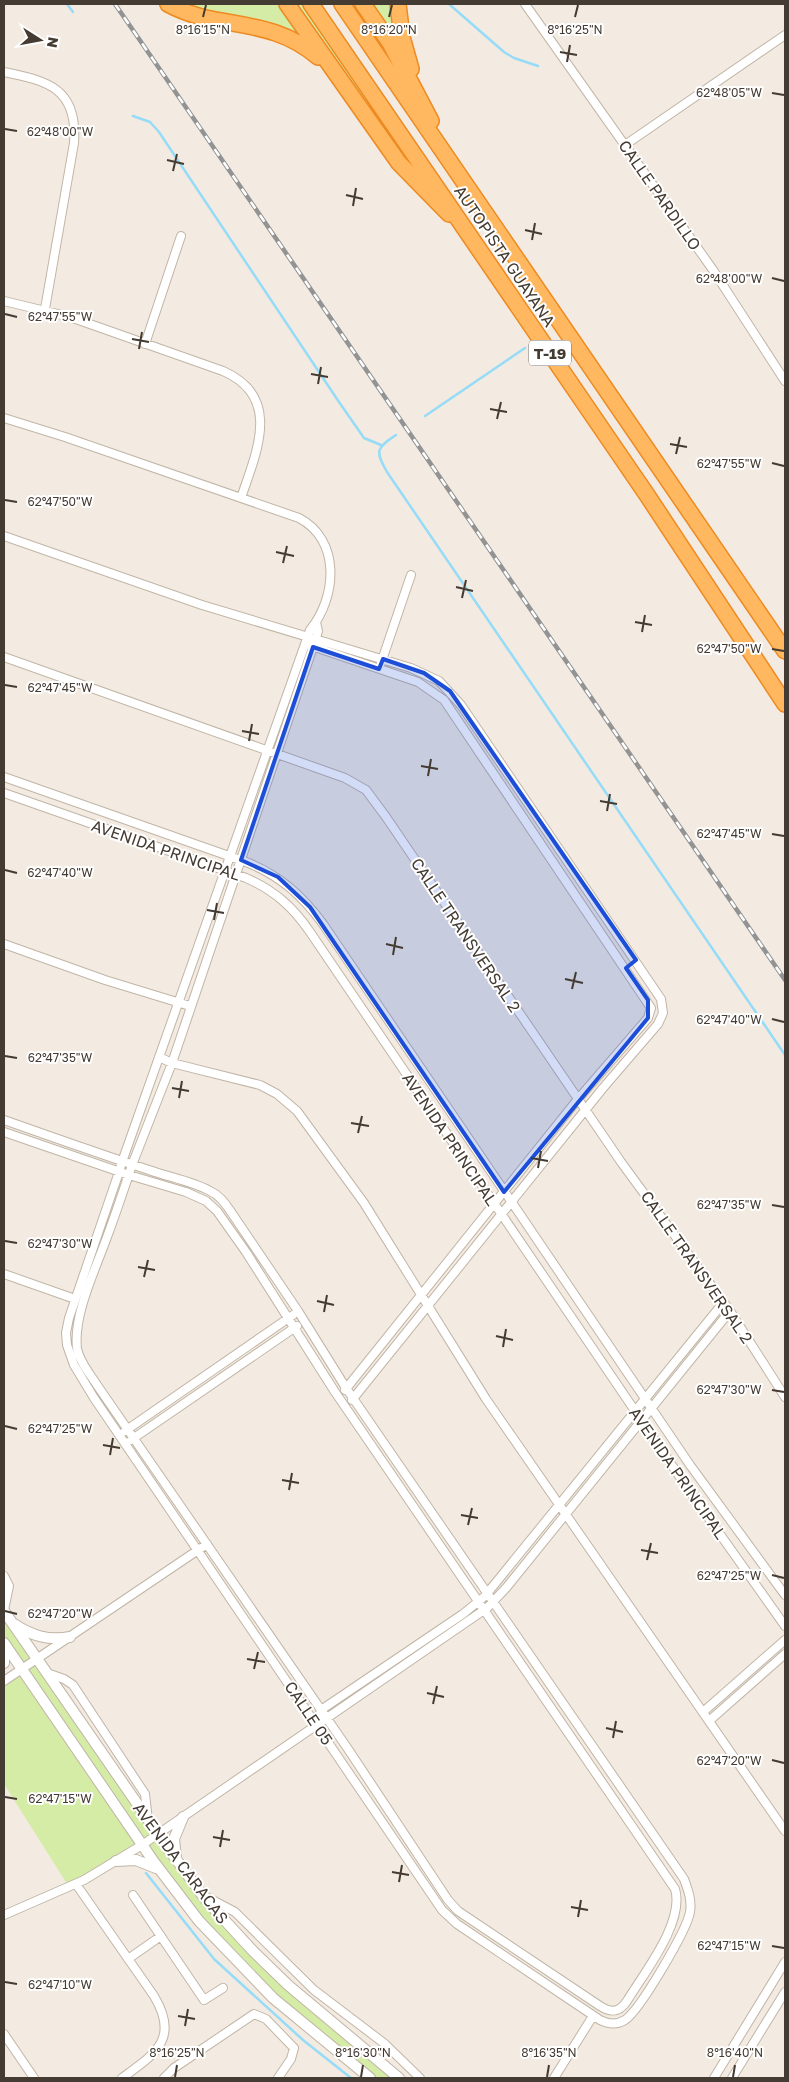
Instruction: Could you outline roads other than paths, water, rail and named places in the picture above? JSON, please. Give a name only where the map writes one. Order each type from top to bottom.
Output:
[{"type":"highway","points":[[168,4],[188,12],[277,32],[302,45],[333,70]]},
{"type":"highway","points":[[287,4],[399,162],[432,199],[470,234]]},
{"type":"highway","name":"AUTOPISTA GUAYANA","points":[[311,4],[647,495],[785,704]]},
{"type":"highway","name":"AUTOPISTA GUAYANA","points":[[342,4],[785,651]]},
{"type":"highway","points":[[364,4],[420,96],[447,157]]},
{"type":"highway","points":[[398,4],[402,37],[420,96]]},
{"type":"street","name":"CALLE PARDILLO","points":[[524,4],[713,270],[785,381]]},
{"type":"street","points":[[625,144],[785,35]]},
{"type":"street","points":[[4,72],[47,83],[67,100],[73,115],[74,143],[44,309]]},
{"type":"street","points":[[145,344],[181,236]]},
{"type":"street","points":[[4,301],[44,309],[233,376],[253,395],[260,416],[260,432],[240,498]]},
{"type":"street","points":[[4,418],[65,437],[299,518],[320,534],[329,553],[331,572],[328,590],[316,622],[318,631],[310,641],[266,750],[75,1299],[4,1274]]},
{"type":"street","points":[[4,536],[202,605],[299,636],[379,669],[424,685],[448,705],[651,1008],[663,1013]]},
{"type":"street","points":[[379,669],[411,575]]},
{"type":"street","points":[[310,641],[383,659],[432,677],[455,697],[636,960],[661,999],[663,1013],[658,1024],[585,1110],[346,1408]]},
{"type":"street","points":[[99,1230],[109,1233],[132,1165],[172,1063],[276,754],[310,641]]},
{"type":"street","name":"CALLE TRANSVERSAL 2","points":[[4,657],[345,778],[360,785],[371,796],[585,1110],[730,1311],[785,1397]]},
{"type":"street","points":[[448,705],[455,697]]},
{"type":"street","points":[[478,750],[487,743]]},
{"type":"street","name":"AVENIDA PRINCIPAL","points":[[4,777],[241,860],[270,872],[295,890],[306,902],[652,1409],[785,1595]]},
{"type":"street","name":"AVENIDA PRINCIPAL","points":[[4,793],[258,883],[284,900],[296,912],[635,1411],[785,1626]]},
{"type":"street","points":[[527,822],[536,814]]},
{"type":"street","points":[[284,900],[295,890]]},
{"type":"street","points":[[296,912],[306,902]]},
{"type":"street","points":[[4,944],[190,1006]]},
{"type":"street","points":[[626,968],[636,960]]},
{"type":"street","points":[[339,1398],[578,1099],[648,1018],[651,1008]]},
{"type":"street","points":[[158,1057],[172,1063],[253,1083],[277,1094],[304,1119],[364,1203],[486,1399],[785,1830]]},
{"type":"street","points":[[4,1120],[214,1192],[226,1204],[298,1311],[346,1388],[657,1840],[647,1846],[339,1398],[228,1226],[206,1201],[186,1192],[119,1172],[4,1132]]},
{"type":"street","points":[[206,1201],[214,1192]]},
{"type":"street","name":"CALLE 05","points":[[109,1233],[84,1304],[77,1338],[77,1348],[82,1361],[328,1720],[441,1891],[458,1910],[600,2006],[613,2012],[620,2010],[627,2001],[668,1932],[676,1912],[677,1898],[674,1889],[647,1846]]},
{"type":"street","name":"CALLE 05","points":[[75,1299],[66,1339],[74,1365],[125,1444],[433,1897],[450,1919],[593,2016],[607,2023],[616,2024],[626,2019],[635,2010],[682,1933],[689,1915],[690,1898],[684,1879],[657,1840]]},
{"type":"street","points":[[316,1724],[321,1710],[479,1602],[487,1594],[678,1356],[723,1303]]},
{"type":"street","points":[[119,1435],[298,1311]]},
{"type":"street","points":[[4,1915],[76,1884],[158,1834],[316,1724],[328,1720],[485,1610],[493,1603],[652,1409],[730,1311]]},
{"type":"street","points":[[125,1444],[294,1327],[304,1322]]},
{"type":"street","points":[[678,1356],[686,1366]]},
{"type":"street","points":[[4,1681],[207,1544]]},
{"type":"street","points":[[4,1576],[9,1586],[4,1611]]},
{"type":"street","name":"AVENIDA CARACAS","points":[[4,1611],[201,1894],[253,1951],[288,1985],[399,2078]]},
{"type":"street","points":[[11,1622],[36,1636],[58,1639],[70,1637]]},
{"type":"street","points":[[703,1712],[785,1640]]},
{"type":"street","name":"AVENIDA CARACAS","points":[[4,1643],[162,1873],[199,1921],[242,1967],[292,2015],[370,2078]]},
{"type":"street","points":[[4,1650],[4,1662]]},
{"type":"street","points":[[709,1721],[785,1654]]},
{"type":"street","points":[[47,1673],[64,1679],[73,1685],[145,1794],[148,1820]]},
{"type":"street","points":[[615,1800],[624,1792]]},
{"type":"street","points":[[177,1862],[174,1839],[183,1817]]},
{"type":"street","points":[[116,1860],[146,1862],[162,1873]]},
{"type":"street","points":[[76,1884],[160,2007],[166,2023],[164,2038],[155,2053],[122,2078]]},
{"type":"street","points":[[433,1897],[441,1891]]},
{"type":"street","points":[[201,1894],[235,1912],[301,1978],[385,2044],[420,2078]]},
{"type":"street","points":[[133,1895],[204,2000],[222,1988]]},
{"type":"street","points":[[128,1959],[161,1936]]},
{"type":"street","points":[[714,2078],[785,1962]]},
{"type":"street","points":[[538,1978],[544,1969]]},
{"type":"street","points":[[732,2078],[784,1995]]},
{"type":"street","points":[[164,2078],[174,2068],[254,2014],[266,2019],[294,2048],[291,2059],[278,2078]]},
{"type":"street","points":[[554,2078],[593,2016]]},
{"type":"street","points":[[4,2034],[34,2078]]},
{"type":"waterway","points":[[67,4],[73,12]]},
{"type":"waterway","points":[[449,4],[504,52],[514,58],[538,66]]},
{"type":"waterway","points":[[133,116],[150,122],[159,132],[364,438],[381,445]]},
{"type":"waterway","points":[[425,416],[525,348]]},
{"type":"waterway","points":[[396,435],[384,443],[379,450],[387,472],[785,1055]]},
{"type":"waterway","points":[[146,1873],[214,1959],[303,2040],[351,2078]]},
{"type":"railway","points":[[115,4],[785,980]]}]
